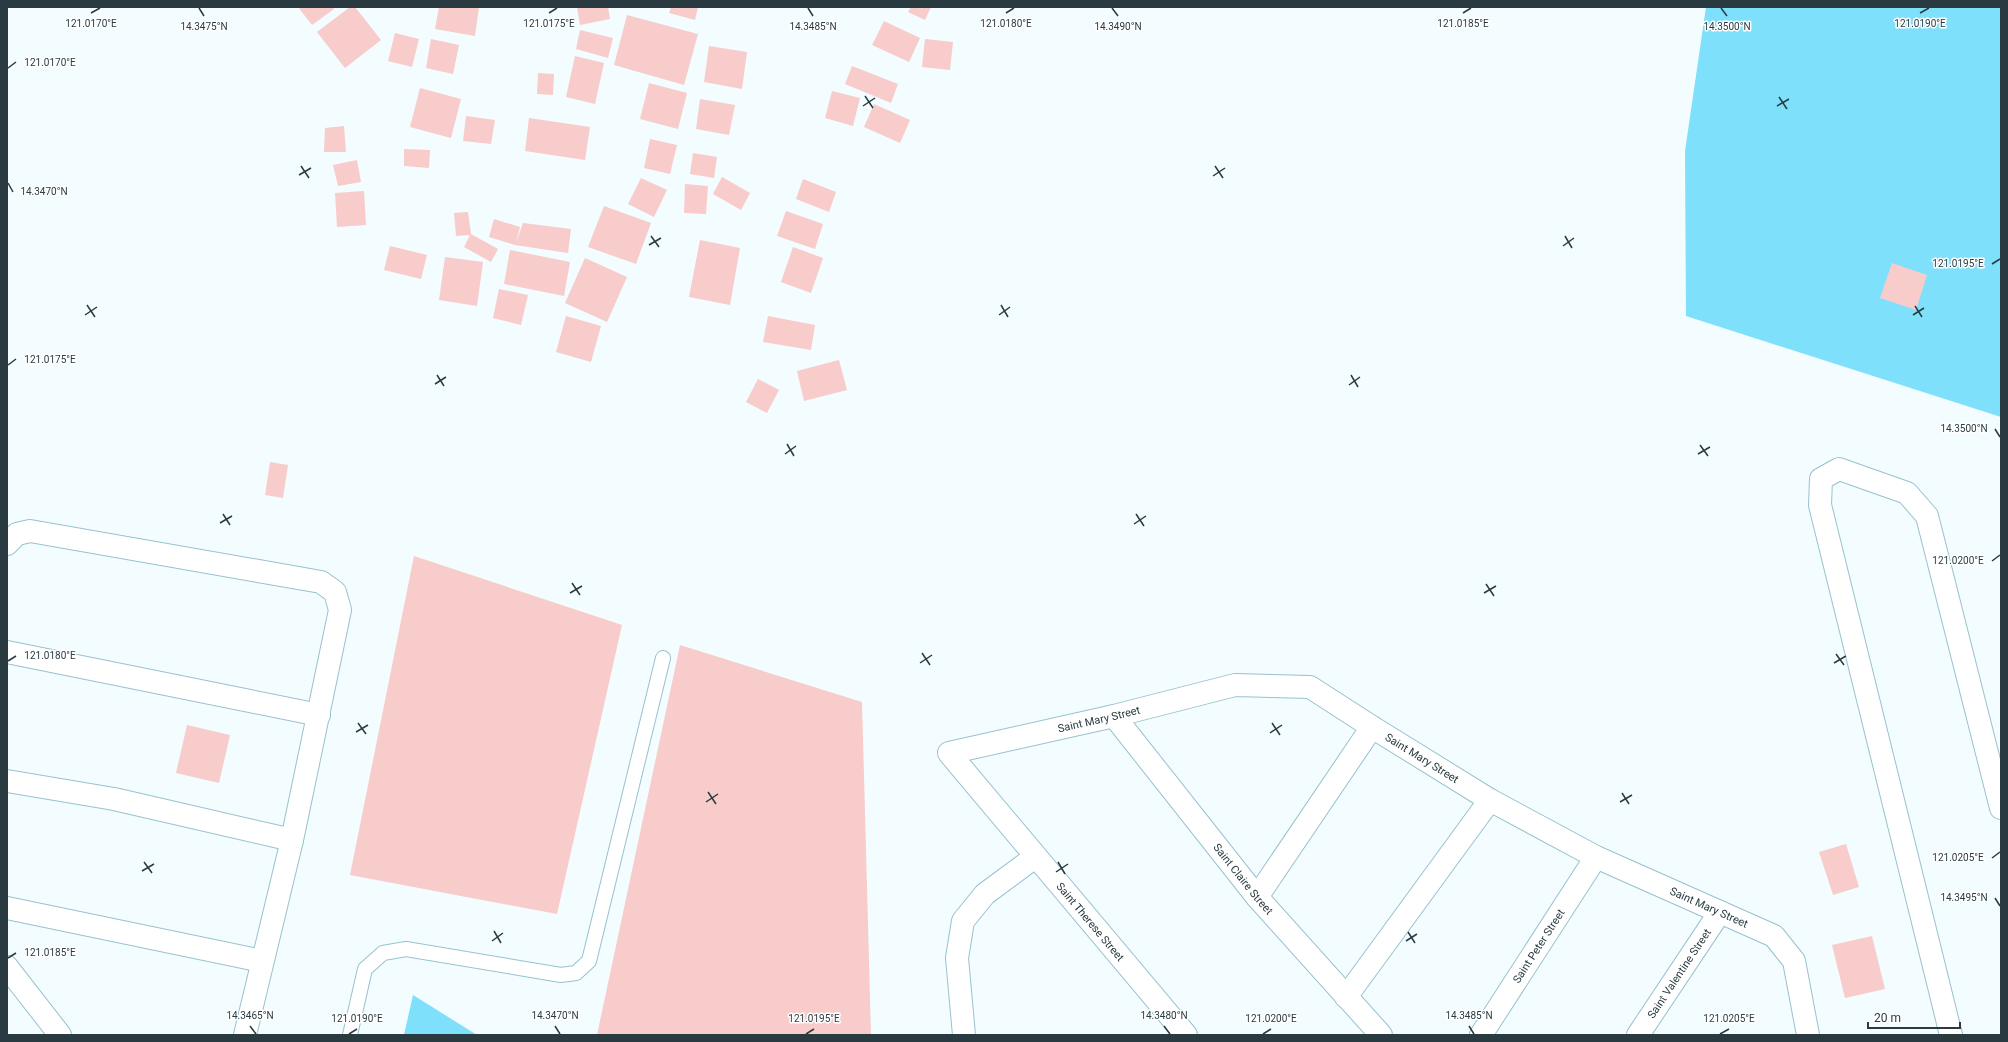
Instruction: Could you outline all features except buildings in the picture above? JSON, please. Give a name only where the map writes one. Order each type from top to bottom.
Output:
[{"type":"street","points":[[1951,1035],[1820,505],[1821,479],[1839,469],[1907,493],[1927,516],[2001,808]]},
{"type":"street","points":[[7,544],[16,534],[30,531],[321,582],[335,592],[340,610],[319,715],[292,840],[245,1035]]},
{"type":"street","points":[[7,652],[319,715]]},
{"type":"street","name":"Saint Mary Street","points":[[949,753],[1114,716],[1235,685],[1310,687],[1490,800],[1596,857],[1774,936],[1794,961],[1808,1035]]},
{"type":"street","name":"Saint Claire Street","points":[[1114,716],[1256,897],[1381,1035]]},
{"type":"street","points":[[1256,897],[1372,727]]},
{"type":"street","name":"Saint Therese Street","points":[[949,753],[1186,1035]]},
{"type":"street","points":[[7,781],[114,799],[292,840]]},
{"type":"street","points":[[1346,997],[1490,800]]},
{"type":"street","points":[[964,1035],[957,958],[963,921],[985,894],[1035,857]]},
{"type":"street","name":"Saint Peter Street","points":[[1481,1035],[1596,857]]},
{"type":"street","points":[[7,908],[262,961]]},
{"type":"street","name":"Saint Valentine Street","points":[[1638,1035],[1720,912]]},
{"type":"street","points":[[7,967],[60,1035]]},
{"type":"lane","points":[[350,1035],[365,969],[383,953],[406,950],[561,975],[576,973],[589,961],[663,658]]},
{"type":"shaded area","points":[[1706,7],[2001,7],[2001,417],[1686,316],[1685,151]]},
{"type":"shaded area","points":[[413,995],[477,1035],[404,1035]]}]
